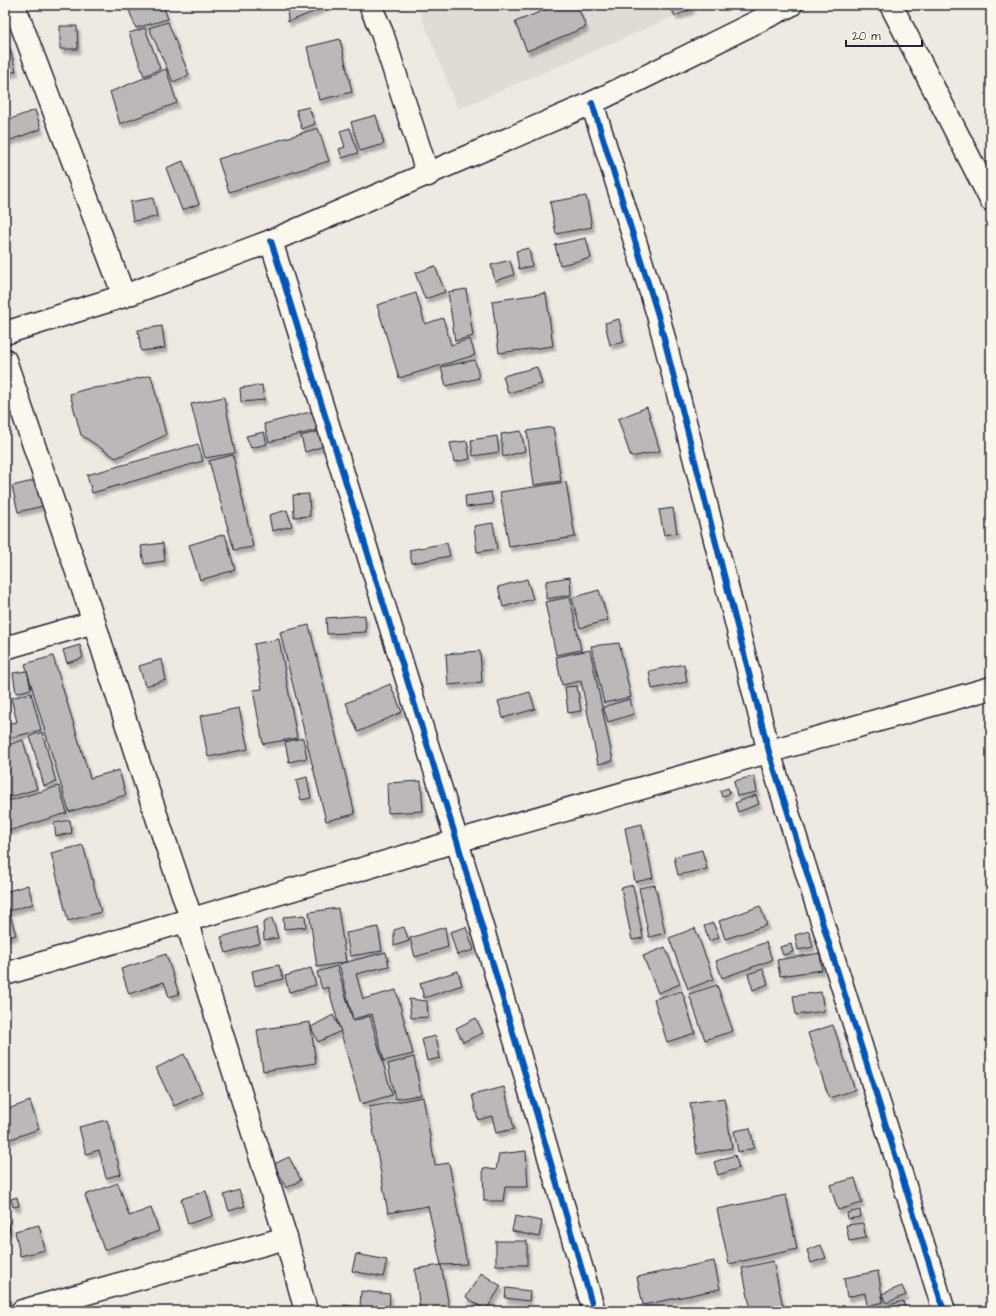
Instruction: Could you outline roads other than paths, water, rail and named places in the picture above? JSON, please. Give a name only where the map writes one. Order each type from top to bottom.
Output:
[{"type":"street","points":[[14,5],[124,296]]},
{"type":"street","points":[[370,5],[382,33],[428,175]]},
{"type":"street","points":[[5,333],[124,296],[271,241],[428,175],[592,103],[791,5]]},
{"type":"street","points":[[891,5],[991,200]]},
{"type":"street","points":[[592,103],[658,315],[769,752],[944,1311]]},
{"type":"street","points":[[271,241],[457,841],[594,1311]]},
{"type":"street","points":[[5,360],[94,622],[142,773],[191,918]]},
{"type":"street","points":[[5,648],[94,622]]},
{"type":"street","points":[[5,974],[191,918],[991,688]]},
{"type":"street","points":[[191,918],[186,920],[286,1238],[306,1311]]},
{"type":"street","points":[[22,1311],[286,1238]]}]
